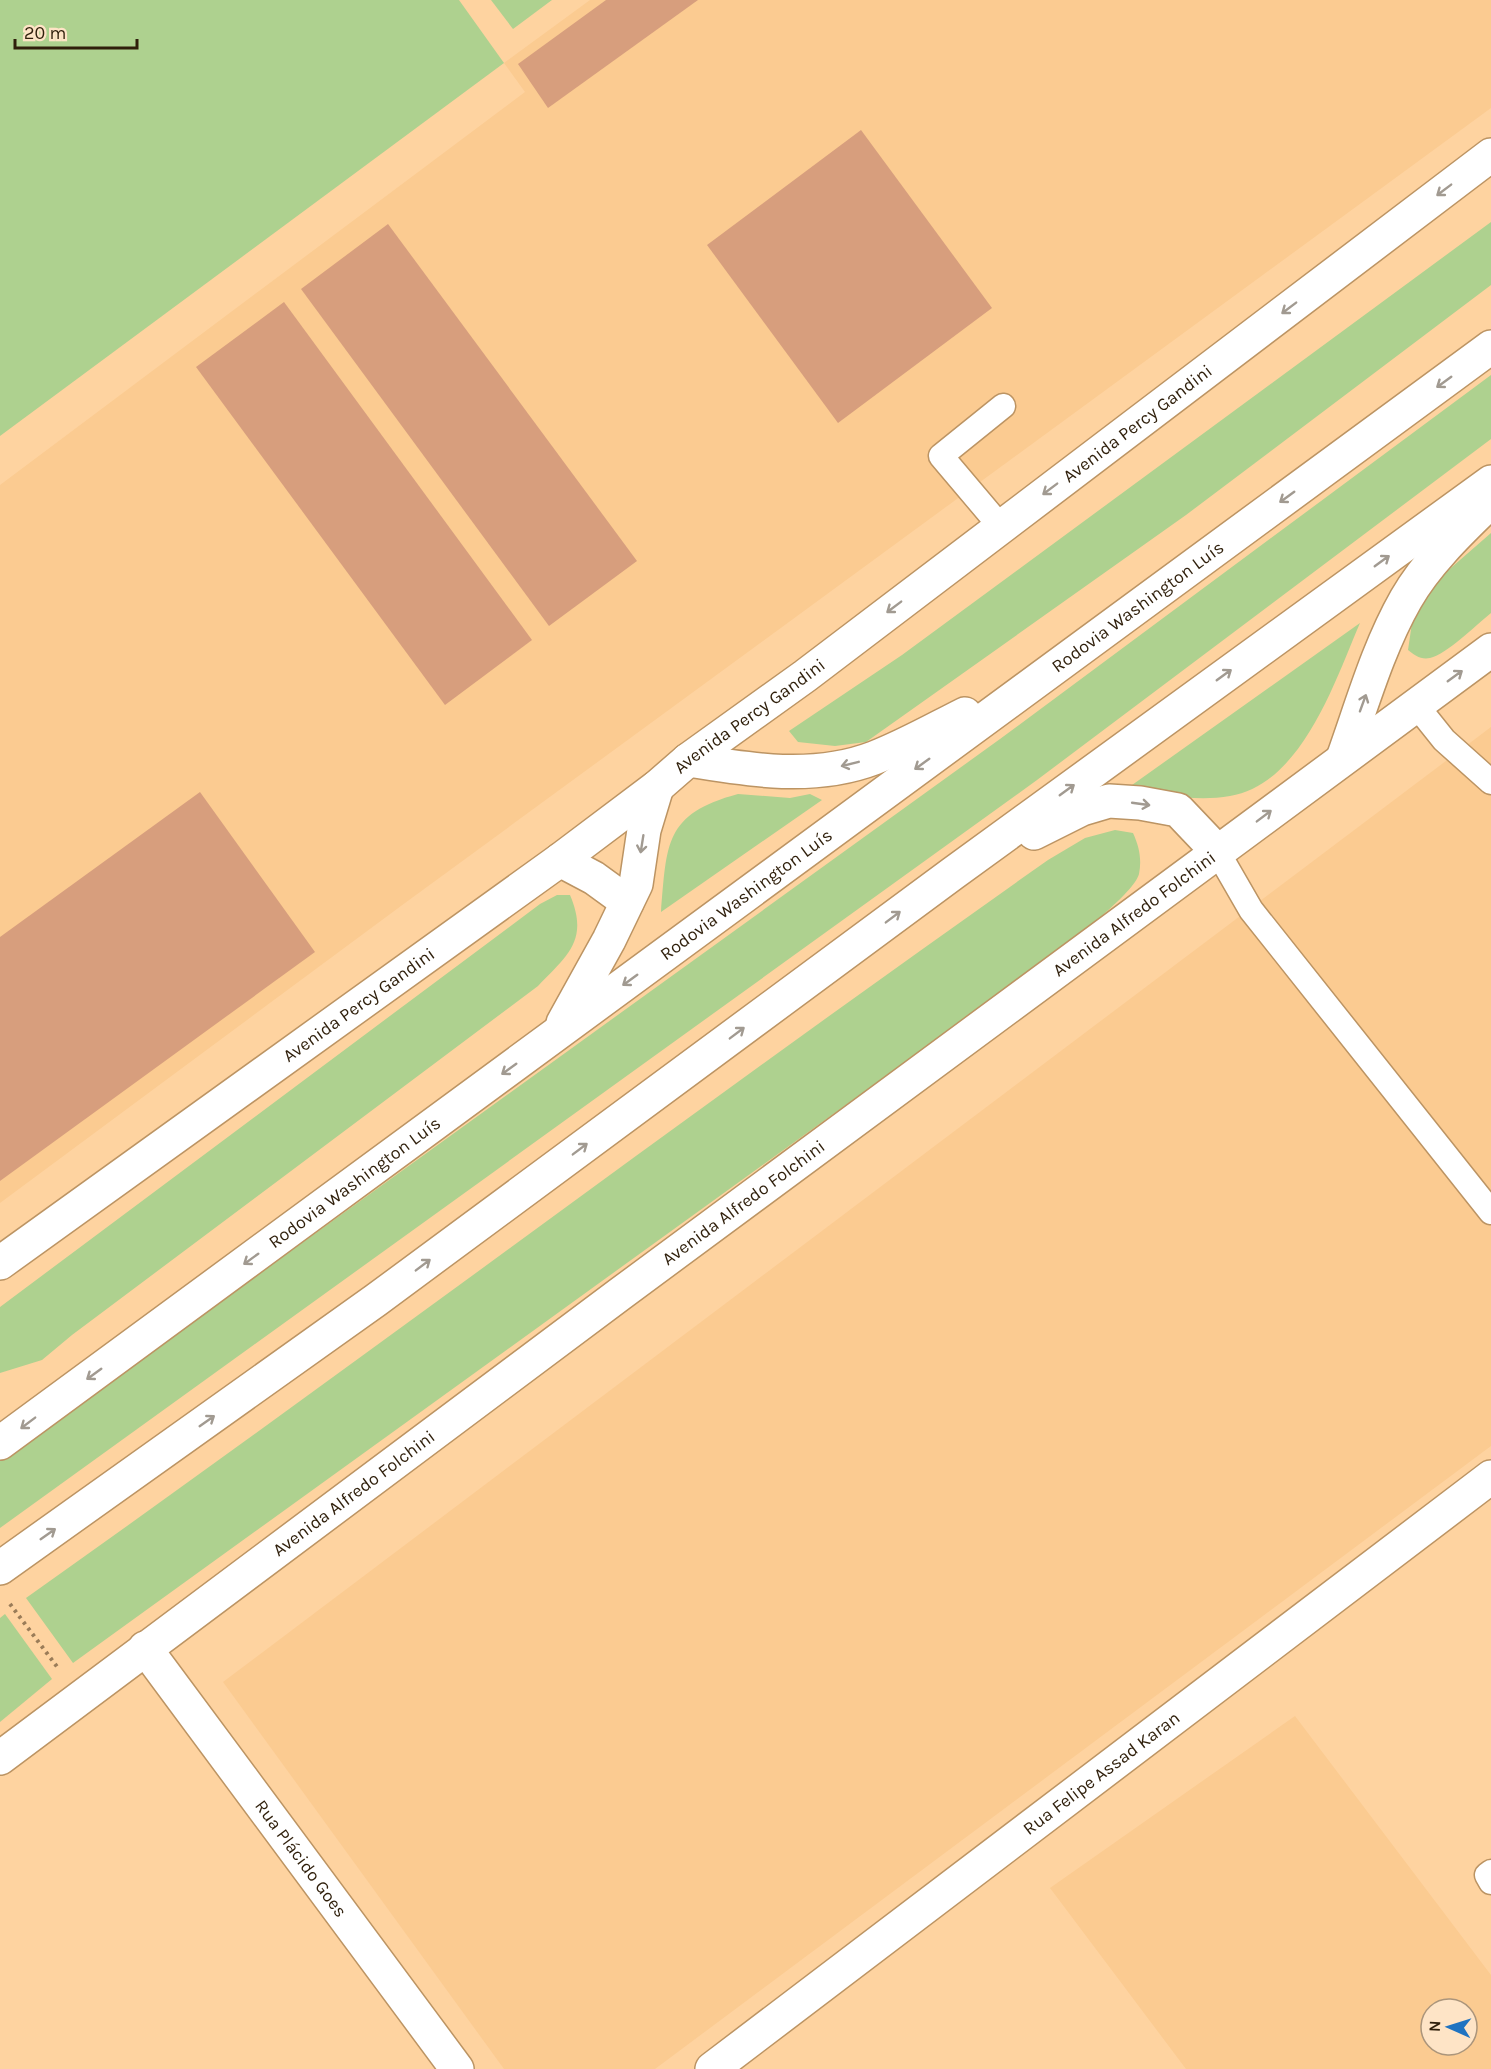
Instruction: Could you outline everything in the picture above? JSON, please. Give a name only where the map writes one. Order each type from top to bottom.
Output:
[{"type":"main road","name":"Avenida Percy Gandini","points":[[0,1263],[657,788],[688,760],[805,676],[1491,155]]},
{"type":"main road","name":"Rodovia Washington Luís","points":[[0,1443],[1491,347]]},
{"type":"main road","points":[[0,1568],[376,1300],[952,874],[1491,482]]},
{"type":"main road","points":[[1343,758],[1380,656],[1407,598],[1449,543],[1491,500]]},
{"type":"main road","name":"Avenida Alfredo Folchini","points":[[0,1758],[1217,851],[1491,650]]},
{"type":"main road","points":[[688,760],[759,771],[834,768],[873,758],[1037,680]]},
{"type":"main road","points":[[556,1034],[636,884],[645,830],[657,788]]},
{"type":"main road","points":[[952,874],[1082,809],[1109,801],[1140,803],[1178,810],[1217,851]]},
{"type":"main road","points":[[560,860],[594,878],[627,902]]},
{"type":"main road","name":"Rua Felipe Assad Karan","points":[[712,2069],[1491,1477]]},
{"type":"main road","name":"Rua Plácido Goes","points":[[145,1648],[457,2069]]},
{"type":"lane","points":[[1001,527],[941,456],[1003,406]]},
{"type":"lane","points":[[1416,705],[1444,740],[1491,782]]},
{"type":"lane","points":[[1217,851],[1251,910],[1491,1212]]},
{"type":"lane","points":[[1491,1872],[1486,1875],[1491,1882]]},
{"type":"path","points":[[7,1599],[63,1675]]},
{"type":"shaded area","points":[[590,0],[1491,0],[1491,108],[405,903],[0,1203],[0,485],[525,92],[504,63]]},
{"type":"shaded area","points":[[1491,727],[1491,1446],[655,2069],[504,2069],[223,1682]]},
{"type":"shaded area","points":[[1295,1716],[1491,1975],[1491,2069],[1186,2069],[1050,1888]]},
{"type":"green space","points":[[0,0],[459,0],[504,63],[0,436]]},
{"type":"green space","points":[[491,0],[552,0],[513,29]]},
{"type":"green space","points":[[1491,222],[1491,285],[1186,515],[866,742],[835,746],[798,742],[789,731],[902,655]]},
{"type":"green space","points":[[1491,375],[1491,439],[1037,780],[0,1528],[0,1461],[1000,739]]},
{"type":"green space","points":[[1491,533],[1491,613],[1453,645],[1437,655],[1421,658],[1415,655],[1408,650],[1413,616],[1437,580]]},
{"type":"green space","points":[[1360,623],[1313,727],[1277,772],[1255,788],[1217,798],[1178,797],[1125,790]]},
{"type":"green space","points":[[738,794],[790,798],[810,794],[822,800],[661,912],[668,850],[674,835],[683,822],[696,811]]},
{"type":"green space","points":[[1115,830],[1133,833],[1139,853],[1139,874],[1135,882],[1116,903],[1059,951],[73,1663],[26,1598],[791,1043],[1048,860],[1085,838]]},
{"type":"green space","points":[[557,895],[570,895],[577,924],[576,935],[566,955],[538,986],[72,1335],[42,1360],[0,1373],[0,1307],[540,904]]},
{"type":"green space","points":[[5,1614],[52,1679],[0,1722],[0,1618]]},
{"type":"building","points":[[606,0],[698,0],[548,108],[518,64]]},
{"type":"building","points":[[861,130],[992,308],[838,423],[707,245]]},
{"type":"building","points":[[388,224],[637,561],[549,626],[301,289]]},
{"type":"building","points":[[284,302],[532,640],[445,705],[196,367]]},
{"type":"building","points":[[200,792],[315,952],[0,1181],[0,937]]}]
